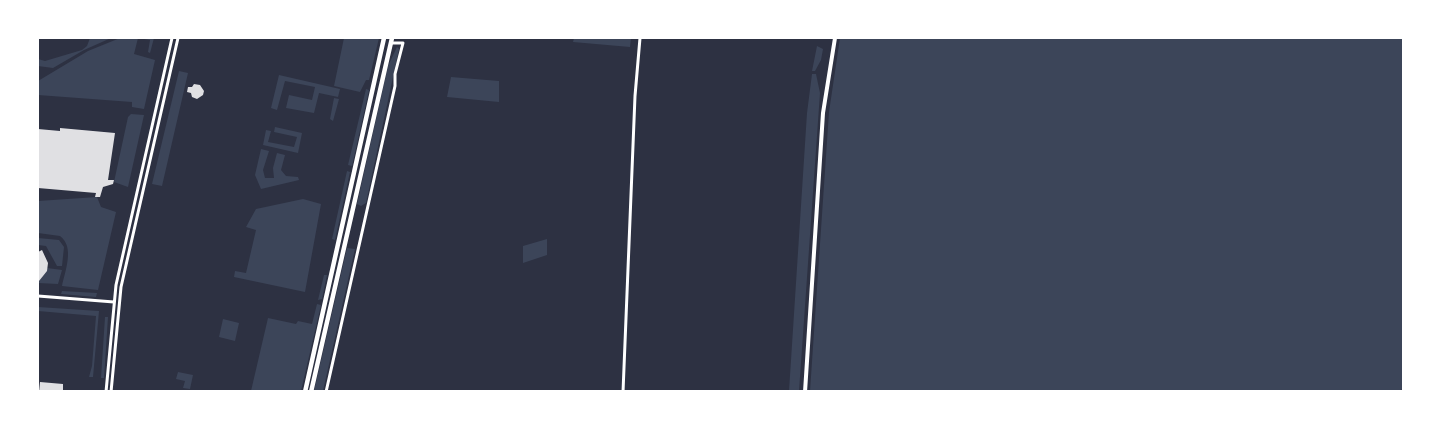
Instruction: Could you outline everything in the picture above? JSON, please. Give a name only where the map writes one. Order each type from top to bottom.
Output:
[{"type":"main road","points":[[305,392],[384,38]]},
{"type":"main road","points":[[311,392],[392,40]]},
{"type":"street","points":[[106,392],[113,302],[172,38]]},
{"type":"street","points":[[111,392],[119,303],[178,38]]},
{"type":"street","points":[[623,392],[640,38]]},
{"type":"street","points":[[805,392],[823,113],[834,38]]},
{"type":"street","points":[[326,392],[395,86],[395,74],[403,43],[392,40]]},
{"type":"street","points":[[38,296],[119,303]]},
{"type":"shaded area","points":[[90,38],[111,38],[84,50],[53,68],[38,66],[38,59],[45,61],[82,50],[87,46]]},
{"type":"shaded area","points":[[120,38],[138,38],[134,54],[155,60],[144,109],[132,107],[132,102],[38,95],[38,81],[88,51]]},
{"type":"shaded area","points":[[138,38],[154,38],[150,53],[148,52],[150,40]]},
{"type":"shaded area","points":[[344,38],[379,38],[369,80],[366,80],[360,92],[334,86]]},
{"type":"shaded area","points":[[574,38],[631,38],[630,47],[573,42]]},
{"type":"shaded area","points":[[840,38],[1403,38],[1403,389],[1396,392],[810,391],[829,112]]},
{"type":"shaded area","points":[[817,46],[823,49],[821,60],[815,71],[812,71]]},
{"type":"shaded area","points":[[397,47],[399,49],[366,203],[361,206],[357,204],[388,66]]},
{"type":"shaded area","points":[[179,71],[188,73],[162,186],[152,184]]},
{"type":"shaded area","points":[[812,74],[816,74],[820,93],[799,391],[789,391],[807,113]]},
{"type":"shaded area","points":[[279,75],[340,89],[338,97],[319,93],[314,113],[286,108],[289,95],[312,100],[315,87],[285,81],[277,110],[271,108]]},
{"type":"shaded area","points":[[451,77],[499,81],[499,102],[447,97]]},
{"type":"shaded area","points":[[366,89],[369,90],[352,166],[348,165]]},
{"type":"shaded area","points":[[334,98],[339,99],[333,121],[330,119]]},
{"type":"shaded area","points":[[131,114],[144,115],[128,187],[114,182],[128,117]]},
{"type":"shaded area","points":[[275,127],[302,133],[298,153],[263,145],[266,130],[271,131],[268,142],[294,147],[297,137],[274,132]]},
{"type":"shaded area","points":[[261,149],[269,151],[263,170],[265,178],[274,178],[273,168],[277,153],[285,155],[281,170],[286,176],[298,177],[299,180],[261,189],[255,175]]},
{"type":"shaded area","points":[[347,171],[350,172],[335,240],[332,239]]},
{"type":"shaded area","points":[[97,197],[101,207],[116,212],[98,290],[62,286],[68,260],[67,246],[60,236],[38,233],[38,201]]},
{"type":"shaded area","points":[[303,199],[321,204],[305,292],[234,277],[235,271],[246,273],[256,230],[246,227],[256,209]]},
{"type":"shaded area","points":[[38,238],[59,240],[64,247],[62,266],[57,266],[46,246],[38,245]]},
{"type":"shaded area","points":[[547,239],[547,255],[523,263],[523,246]]},
{"type":"shaded area","points":[[347,248],[355,249],[323,391],[314,391]]},
{"type":"shaded area","points":[[47,268],[62,270],[58,284],[38,283]]},
{"type":"shaded area","points":[[324,275],[327,275],[322,299],[318,300]]},
{"type":"shaded area","points":[[62,291],[97,293],[96,297],[61,294]]},
{"type":"shaded area","points":[[317,304],[321,305],[301,391],[251,391],[268,318],[296,324],[298,321],[312,324]]},
{"type":"shaded area","points":[[38,307],[99,311],[93,377],[89,377],[92,366],[96,316],[38,311]]},
{"type":"shaded area","points":[[105,317],[108,317],[104,378],[101,378]]},
{"type":"shaded area","points":[[223,319],[239,323],[235,341],[219,337]]},
{"type":"shaded area","points":[[178,372],[193,375],[190,389],[183,388],[185,381],[176,379]]},
{"type":"building","points":[[194,84],[200,85],[204,91],[203,95],[197,99],[187,92],[188,87],[192,87]]},
{"type":"building","points":[[60,128],[115,133],[108,180],[114,180],[113,184],[103,187],[100,197],[95,197],[96,193],[38,188],[38,129],[60,131]]},
{"type":"building","points":[[42,250],[48,263],[47,271],[39,281],[38,252]]},
{"type":"building","points":[[40,382],[63,384],[63,392],[39,392]]}]
